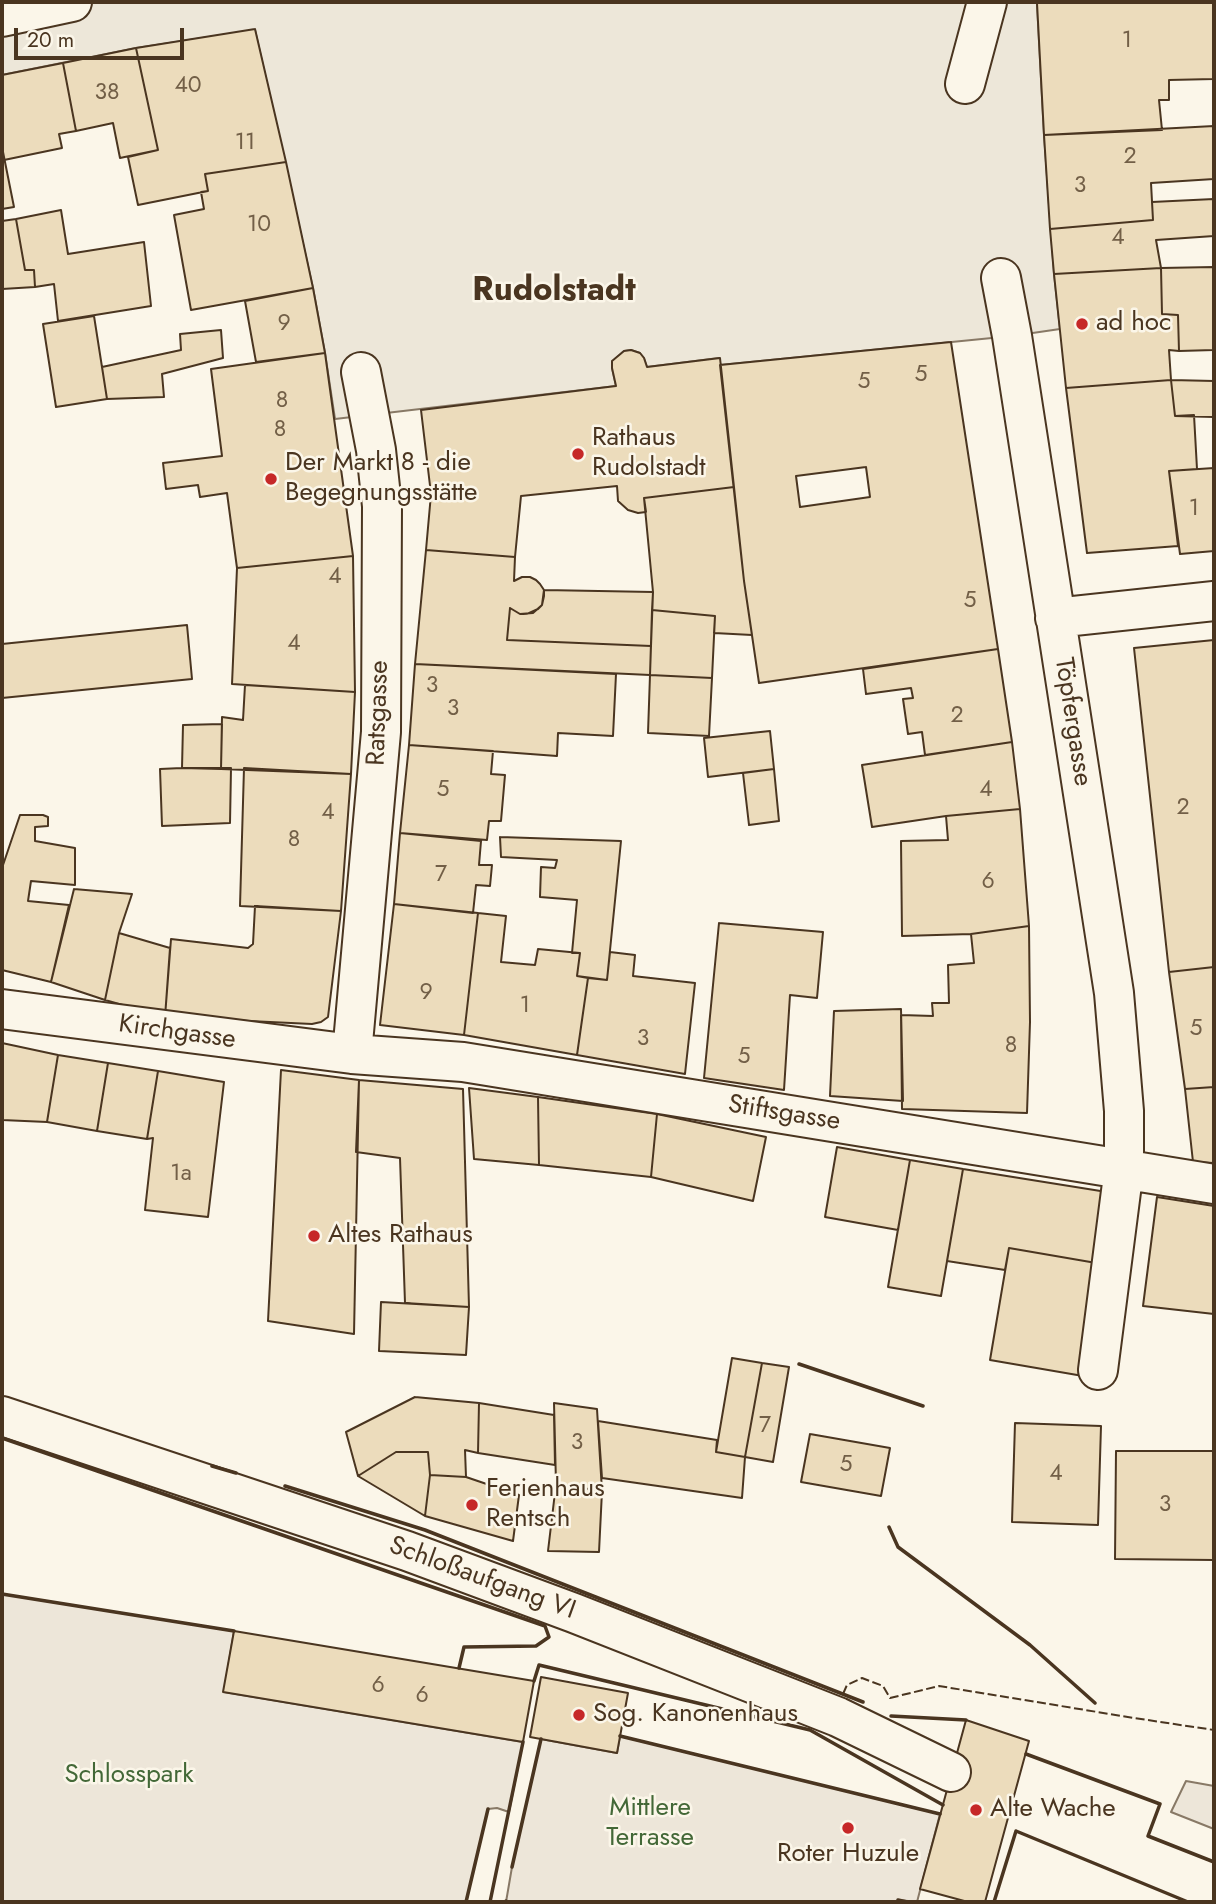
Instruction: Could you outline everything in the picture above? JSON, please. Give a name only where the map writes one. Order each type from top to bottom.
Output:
[{"type":"street","points":[[2,17],[72,2]]},
{"type":"street","points":[[964,84],[987,2]]},
{"type":"street","name":"Töpfergasse","points":[[1001,278],[1114,993],[1124,1111],[1124,1168],[1098,1370]]},
{"type":"street","name":"Ratsgasse","points":[[352,1054],[381,732],[382,506],[376,450],[361,372]]},
{"type":"street","points":[[1055,618],[1214,601]]},
{"type":"street","name":"Kirchgasse","points":[[2,1009],[352,1054]]},
{"type":"street","name":"Stiftsgasse","points":[[352,1054],[463,1062],[1214,1184]]},
{"type":"street","name":"Schloßaufgang VI","points":[[2,1416],[407,1551],[574,1613],[838,1717],[951,1772]]},
{"type":"green space","name":"Schlosspark","points":[[2,1594],[234,1631],[224,1692],[523,1742],[509,1812],[497,1808],[488,1809],[466,1902],[2,1902]]},
{"type":"green space","name":"Mittlere Terrasse","points":[[620,1736],[940,1814],[917,1902],[506,1902],[541,1739],[617,1753]]},
{"type":"green space","points":[[1186,1781],[1214,1786],[1214,1829],[1171,1812]]},
{"type":"shaded area","points":[[2,2],[1038,2],[1044,135],[1060,329],[720,365],[719,358],[647,367],[640,353],[631,350],[624,351],[612,362],[616,386],[335,419],[313,288],[255,30],[136,48],[2,75]]},
{"type":"building","points":[[1038,2],[1214,2],[1214,79],[1169,80],[1169,100],[1159,100],[1162,130],[1044,135]]},
{"type":"building","points":[[255,29],[286,162],[205,174],[208,191],[138,205],[128,157],[158,150],[136,48]]},
{"type":"building","points":[[136,48],[158,150],[120,158],[113,123],[76,131],[63,63]]},
{"type":"building","points":[[63,63],[76,131],[59,134],[62,148],[4,160],[2,75]]},
{"type":"building","points":[[1214,126],[1214,179],[1151,183],[1153,220],[1050,229],[1044,135]]},
{"type":"building","points":[[2,147],[14,207],[2,209]]},
{"type":"building","points":[[286,162],[313,288],[191,310],[174,215],[204,209],[201,192],[208,191],[205,174]]},
{"type":"building","points":[[1214,199],[1214,236],[1156,240],[1161,268],[1054,274],[1050,229],[1153,220],[1152,202]]},
{"type":"building","points":[[61,210],[68,254],[144,242],[151,306],[58,321],[54,284],[35,287],[34,270],[25,270],[16,219]]},
{"type":"building","points":[[16,219],[25,270],[34,270],[35,287],[2,289],[2,221]]},
{"type":"building","points":[[1214,267],[1214,350],[1179,351],[1178,315],[1162,314],[1161,268]]},
{"type":"building","points":[[1161,268],[1162,314],[1178,315],[1179,351],[1169,350],[1171,380],[1066,388],[1054,274]]},
{"type":"building","points":[[313,288],[325,353],[256,362],[245,301]]},
{"type":"building","points":[[94,316],[107,399],[56,407],[43,324]]},
{"type":"building","points":[[221,330],[223,358],[162,374],[164,397],[107,399],[102,367],[181,350],[180,334]]},
{"type":"building","points":[[951,342],[998,649],[759,683],[744,581],[720,365]],"holes":[[[866,467],[870,497],[800,507],[796,476]]]},
{"type":"building","name":"Rathaus Rudolstadt","points":[[624,351],[640,353],[647,367],[720,358],[734,487],[644,498],[646,512],[638,513],[628,510],[618,501],[617,486],[521,496],[515,557],[426,550],[431,494],[421,410],[616,386],[612,361]]},
{"type":"building","points":[[325,353],[353,556],[237,568],[227,493],[200,497],[198,485],[166,489],[163,463],[222,456],[211,369]]},
{"type":"building","points":[[1171,380],[1214,381],[1214,417],[1175,416]]},
{"type":"building","points":[[1171,380],[1175,416],[1194,415],[1197,469],[1169,471],[1178,546],[1087,553],[1066,388]]},
{"type":"building","points":[[1214,468],[1214,551],[1180,554],[1169,471]]},
{"type":"building","points":[[734,487],[752,635],[714,633],[715,616],[652,610],[653,592],[644,498]]},
{"type":"building","points":[[426,550],[515,557],[514,581],[530,577],[540,584],[544,596],[538,609],[520,614],[510,608],[507,640],[651,646],[650,675],[415,664]]},
{"type":"building","points":[[353,556],[355,692],[232,684],[237,568]]},
{"type":"building","points":[[544,590],[653,592],[651,646],[507,640],[510,608],[520,614],[533,613],[542,605]]},
{"type":"building","points":[[652,610],[715,616],[712,678],[650,675]]},
{"type":"building","points":[[187,625],[192,679],[2,698],[2,644]]},
{"type":"building","points":[[1214,640],[1214,967],[1169,972],[1134,648]]},
{"type":"building","points":[[998,649],[1012,742],[925,755],[922,732],[908,734],[903,699],[913,698],[911,688],[866,694],[863,669]]},
{"type":"building","points":[[415,664],[616,674],[613,736],[558,733],[557,756],[409,745]]},
{"type":"building","points":[[650,675],[712,678],[709,736],[648,733]]},
{"type":"building","points":[[245,685],[355,692],[351,774],[221,769],[222,717],[243,720]]},
{"type":"building","points":[[222,724],[221,769],[182,768],[183,725]]},
{"type":"building","points":[[770,731],[774,769],[708,777],[704,738]]},
{"type":"building","points":[[1012,742],[1020,809],[872,827],[862,765]]},
{"type":"building","points":[[409,745],[493,751],[491,774],[505,775],[501,821],[489,821],[487,840],[400,833]]},
{"type":"building","points":[[231,768],[230,823],[162,826],[160,769]]},
{"type":"building","points":[[244,768],[351,774],[341,911],[240,906]]},
{"type":"building","points":[[774,769],[779,821],[749,825],[743,773]]},
{"type":"building","points":[[1020,809],[1029,926],[971,934],[902,936],[901,841],[948,840],[946,816]]},
{"type":"building","points":[[20,815],[48,817],[48,826],[35,827],[35,841],[75,848],[75,885],[31,881],[28,901],[69,905],[51,982],[2,970],[2,868]]},
{"type":"building","points":[[400,833],[481,841],[479,865],[492,865],[490,886],[476,885],[473,913],[394,904]]},
{"type":"building","points":[[500,837],[621,841],[607,980],[577,976],[580,953],[572,953],[577,900],[540,897],[541,867],[555,868],[557,860],[501,857]]},
{"type":"building","points":[[74,889],[132,894],[119,933],[105,1000],[51,982]]},
{"type":"building","points":[[394,904],[478,913],[464,1035],[380,1025]]},
{"type":"building","points":[[255,906],[341,911],[328,1017],[312,1024],[165,1017],[171,939],[248,948],[253,944]]},
{"type":"building","points":[[478,913],[506,916],[501,962],[535,965],[538,949],[580,953],[577,976],[588,978],[577,1055],[464,1035]]},
{"type":"building","points":[[719,923],[823,932],[817,998],[790,995],[784,1090],[704,1078]]},
{"type":"building","points":[[1029,926],[1027,1113],[902,1109],[901,1015],[933,1016],[932,1003],[949,1003],[948,965],[974,963],[971,934]]},
{"type":"building","points":[[119,933],[170,948],[165,1017],[105,1000]]},
{"type":"building","points":[[610,952],[635,955],[633,976],[695,983],[685,1074],[577,1055],[588,978],[607,980]]},
{"type":"building","points":[[1214,967],[1214,1087],[1185,1089],[1169,972]]},
{"type":"building","points":[[901,1009],[903,1101],[830,1096],[834,1011]]},
{"type":"building","points":[[2,1043],[58,1055],[47,1122],[2,1120]]},
{"type":"building","points":[[58,1055],[108,1063],[97,1131],[47,1122]]},
{"type":"building","points":[[108,1063],[158,1071],[147,1139],[97,1131]]},
{"type":"building","name":"Altes Rathaus","points":[[281,1070],[359,1080],[354,1334],[268,1321]]},
{"type":"building","points":[[158,1071],[224,1082],[208,1217],[145,1210],[153,1138],[147,1139]]},
{"type":"building","points":[[359,1080],[463,1089],[469,1307],[405,1303],[400,1158],[356,1152]]},
{"type":"building","points":[[1214,1087],[1214,1163],[1193,1162],[1185,1089]]},
{"type":"building","points":[[469,1088],[538,1097],[539,1165],[474,1159]]},
{"type":"building","points":[[538,1097],[657,1114],[651,1177],[539,1165]]},
{"type":"building","points":[[657,1114],[766,1137],[753,1201],[651,1177]]},
{"type":"building","points":[[837,1147],[910,1160],[898,1230],[825,1217]]},
{"type":"building","points":[[910,1160],[963,1169],[941,1296],[888,1287]]},
{"type":"building","points":[[963,1169],[1113,1193],[1102,1264],[1009,1248],[1005,1270],[947,1261]]},
{"type":"building","points":[[1157,1197],[1214,1206],[1214,1314],[1143,1306]]},
{"type":"building","points":[[1009,1248],[1102,1264],[1083,1376],[990,1360]]},
{"type":"building","points":[[381,1302],[469,1307],[466,1355],[379,1351]]},
{"type":"building","points":[[732,1358],[762,1363],[745,1457],[716,1452]]},
{"type":"building","points":[[762,1363],[789,1367],[773,1462],[745,1457]]},
{"type":"building","points":[[415,1397],[479,1403],[478,1453],[465,1450],[466,1477],[430,1475],[428,1452],[396,1452],[358,1476],[346,1432]]},
{"type":"building","points":[[479,1403],[554,1415],[555,1465],[478,1453]]},
{"type":"building","points":[[554,1403],[597,1409],[602,1491],[556,1484]]},
{"type":"building","points":[[598,1421],[717,1440],[716,1452],[745,1457],[742,1498],[602,1478]]},
{"type":"building","points":[[1015,1423],[1101,1426],[1098,1525],[1012,1522]]},
{"type":"building","points":[[810,1434],[890,1448],[881,1496],[801,1482]]},
{"type":"building","points":[[1116,1451],[1214,1451],[1214,1560],[1115,1559]]},
{"type":"building","points":[[396,1452],[428,1452],[430,1475],[425,1516],[358,1476]]},
{"type":"building","name":"Ferienhaus Rentsch","points":[[430,1475],[466,1477],[519,1495],[513,1541],[425,1516]]},
{"type":"building","points":[[556,1484],[602,1491],[599,1552],[548,1551]]},
{"type":"building","points":[[234,1631],[534,1681],[523,1742],[223,1692]]},
{"type":"building","name":"Sog. Kanonenhaus","points":[[541,1677],[628,1693],[617,1753],[530,1737]]},
{"type":"building","name":"Alte Wache","points":[[966,1720],[1029,1741],[985,1902],[968,1902],[920,1889]]},
{"type":"fence","points":[[843,1694],[847,1685],[862,1678],[883,1686],[890,1698],[939,1686],[1214,1730]]},
{"type":"wall","points":[[799,1364],[923,1406]]},
{"type":"wall","points":[[2,1438],[545,1626],[549,1637],[536,1646],[464,1647],[459,1668]]},
{"type":"wall","points":[[212,1466],[236,1473]]},
{"type":"wall","points":[[285,1486],[425,1530],[863,1702]]},
{"type":"wall","points":[[889,1527],[898,1547],[1030,1645],[1095,1703]]},
{"type":"wall","points":[[2,1594],[234,1631]]},
{"type":"wall","points":[[534,1681],[539,1665],[810,1730],[943,1805]]},
{"type":"wall","points":[[891,1716],[966,1720]]},
{"type":"wall","points":[[620,1736],[940,1814]]},
{"type":"wall","points":[[512,1867],[541,1739]]},
{"type":"wall","points":[[490,1902],[523,1742]]},
{"type":"wall","points":[[1026,1754],[1160,1804],[1148,1836],[1214,1862]]},
{"type":"wall","points":[[466,1902],[488,1809]]},
{"type":"wall","points":[[994,1902],[1016,1831],[1188,1902]]},
{"type":"wall","points":[[898,1900],[907,1902]]},
{"type":"place","name":"ad hoc","points":[[1082,324]]},
{"type":"place","name":"Rathaus Rudolstadt","points":[[578,454]]},
{"type":"place","name":"Der Markt 8 - die Begegnungsstätte","points":[[271,479]]},
{"type":"place","name":"Altes Rathaus","points":[[314,1236]]},
{"type":"place","name":"Ferienhaus Rentsch","points":[[472,1505]]},
{"type":"place","name":"Sog. Kanonenhaus","points":[[579,1715]]},
{"type":"place","name":"Alte Wache","points":[[976,1810]]},
{"type":"place","name":"Roter Huzule","points":[[848,1828]]},
{"type":"district","name":"Rudolstadt","points":[[554,292]]}]
